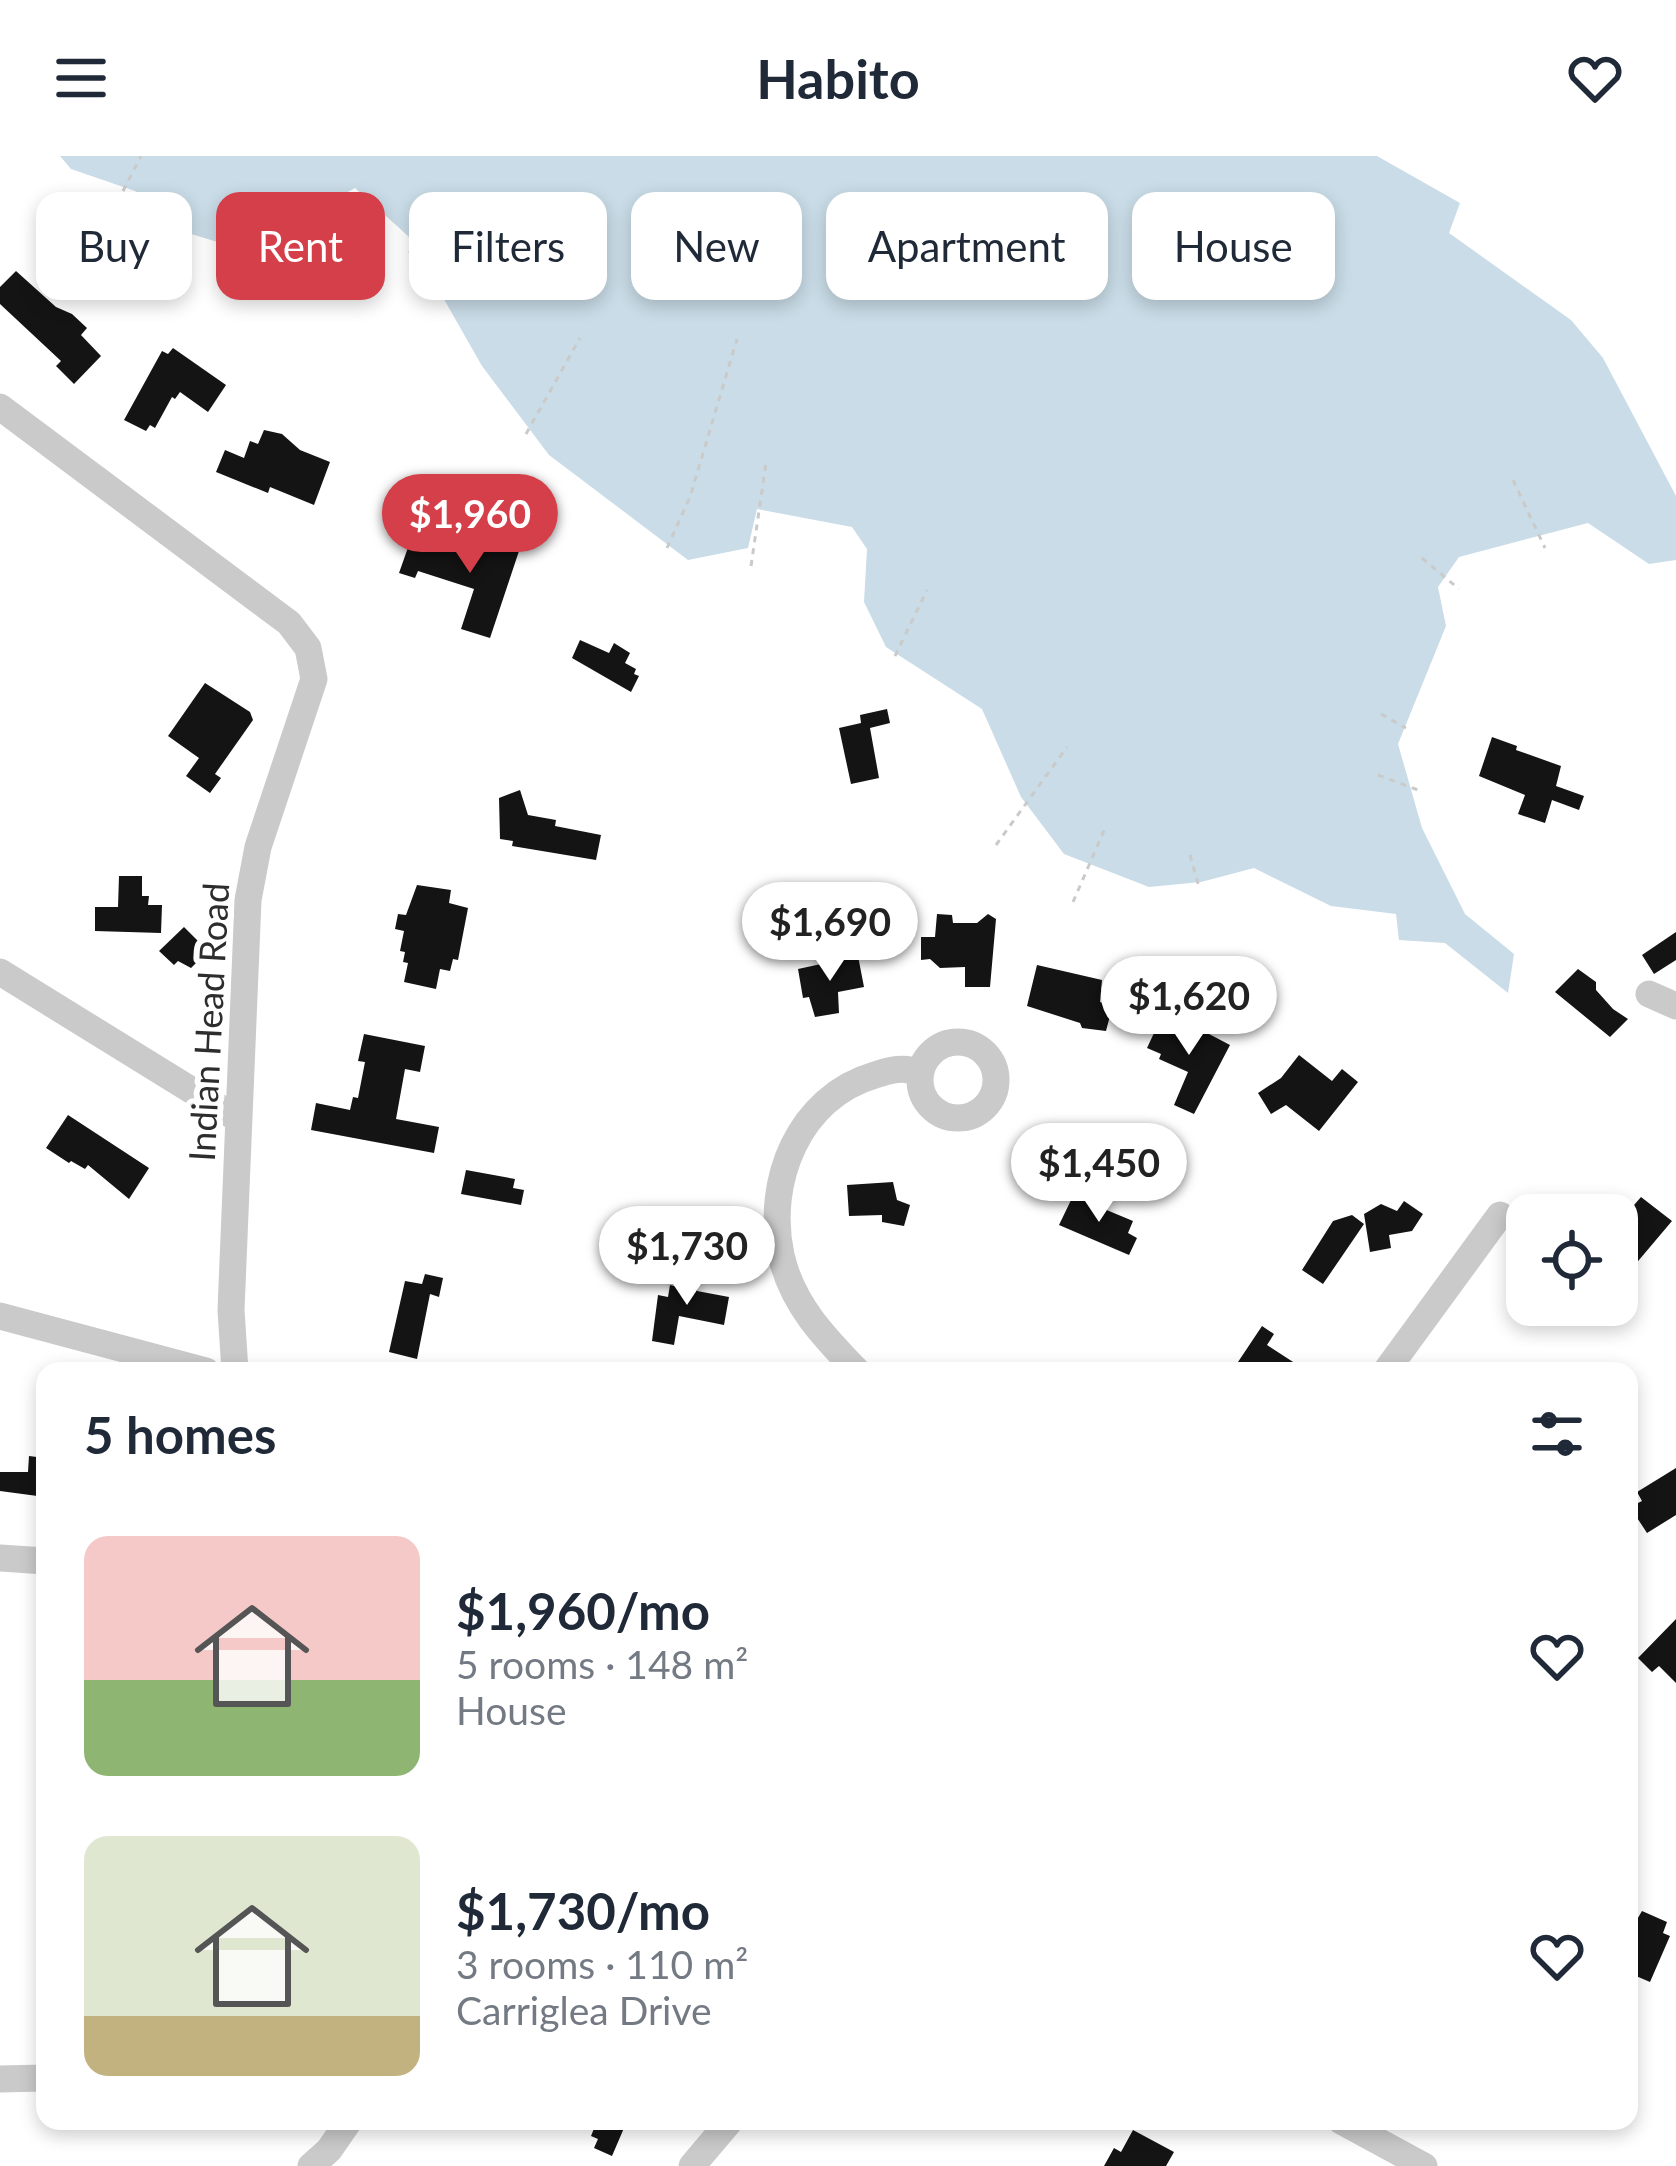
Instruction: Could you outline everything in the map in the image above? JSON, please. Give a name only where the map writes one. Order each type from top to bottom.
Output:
[{"type":"street","name":"Indian Head Road","points":[[0,407],[289,622],[308,648],[314,679],[258,847],[248,900],[231,1310],[234,1362]]},
{"type":"street","points":[[0,972],[238,1120]]},
{"type":"street","points":[[1649,994],[1676,1006]]},
{"type":"street","points":[[848,1362],[814,1327],[787,1274],[778,1230],[779,1186],[798,1131],[846,1083],[891,1070],[920,1073]]},
{"type":"street","points":[[1393,1362],[1500,1215]]},
{"type":"street","points":[[0,1316],[172,1362]]},
{"type":"street","points":[[0,1558],[36,1561]]},
{"type":"street","points":[[0,2079],[36,2078]]},
{"type":"street","points":[[311,2166],[343,2130]]},
{"type":"street","points":[[692,2166],[722,2130]]},
{"type":"street","points":[[1357,2130],[1420,2165]]},
{"type":"path","points":[[123,191],[141,156]]},
{"type":"path","points":[[526,434],[580,338]]},
{"type":"path","points":[[667,548],[690,497],[737,339]]},
{"type":"path","points":[[752,566],[766,463]]},
{"type":"path","points":[[1513,480],[1545,548]]},
{"type":"path","points":[[1422,558],[1459,589]]},
{"type":"path","points":[[896,656],[927,590]]},
{"type":"path","points":[[1381,715],[1406,728]]},
{"type":"path","points":[[996,845],[1067,747]]},
{"type":"path","points":[[1378,775],[1418,790]]},
{"type":"path","points":[[1072,902],[1106,826]]},
{"type":"path","points":[[1190,856],[1199,887]]},
{"type":"water","points":[[60,156],[1377,156],[1460,203],[1449,233],[1571,320],[1603,358],[1676,496],[1676,560],[1649,564],[1588,523],[1459,557],[1438,587],[1446,626],[1398,744],[1422,828],[1465,914],[1514,954],[1508,993],[1445,943],[1399,940],[1396,914],[1331,906],[1254,868],[1201,882],[1149,887],[1064,854],[1021,797],[982,709],[886,647],[864,602],[867,549],[852,527],[757,509],[748,548],[688,560],[549,455],[482,366],[444,300],[607,300],[607,192],[409,192],[409,238],[385,215],[385,192],[355,188],[348,192],[216,192],[216,242],[192,234],[192,192],[136,192],[71,169]]},
{"type":"building","points":[[16,271],[36,289],[36,300],[48,300],[87,328],[81,335],[101,356],[74,384],[56,366],[61,361],[0,304],[0,287]]},
{"type":"building","points":[[173,348],[226,385],[208,412],[180,392],[172,397],[155,428],[150,425],[146,431],[124,420],[162,351],[168,354]]},
{"type":"building","points":[[264,430],[282,434],[300,450],[330,462],[314,505],[216,472],[225,450],[244,458],[250,441],[258,444]]},
{"type":"building","points":[[506,535],[521,545],[490,638],[461,629],[474,589],[418,571],[415,578],[399,573],[411,539],[473,557],[484,550],[490,536]]},
{"type":"building","points":[[580,640],[609,653],[614,643],[630,653],[625,663],[639,676],[631,692],[572,658]]},
{"type":"building","points":[[205,683],[250,712],[253,720],[215,774],[221,778],[210,793],[186,776],[199,758],[168,736]]},
{"type":"building","points":[[887,709],[890,723],[870,728],[879,778],[851,784],[839,728],[861,723],[860,715]]},
{"type":"building","points":[[1492,737],[1561,766],[1556,786],[1584,796],[1579,810],[1552,800],[1545,823],[1518,814],[1525,795],[1479,776]]},
{"type":"building","points":[[520,790],[528,815],[601,835],[596,860],[512,846],[513,841],[500,839],[499,798]]},
{"type":"building","points":[[119,876],[142,876],[142,896],[149,896],[148,905],[162,905],[161,933],[95,931],[95,907],[118,907]]},
{"type":"building","points":[[417,885],[451,890],[449,903],[468,908],[458,960],[453,959],[450,971],[440,969],[436,989],[404,982],[408,963],[403,962],[405,952],[400,951],[404,931],[395,929],[398,914],[406,915]]},
{"type":"building","points":[[937,914],[952,915],[953,923],[977,923],[988,914],[996,919],[990,987],[965,987],[965,967],[940,968],[930,959],[921,960],[921,937],[935,937]]},
{"type":"building","points":[[184,927],[202,945],[198,954],[202,957],[191,968],[178,961],[174,965],[159,951]]},
{"type":"building","points":[[1676,932],[1676,960],[1654,974],[1642,955]]},
{"type":"building","points":[[858,956],[864,987],[838,992],[839,1013],[815,1017],[809,997],[803,998],[798,969]]},
{"type":"building","points":[[1037,965],[1102,980],[1100,1002],[1108,1004],[1106,1011],[1111,1012],[1106,1031],[1082,1028],[1080,1023],[1027,1006]]},
{"type":"building","points":[[1578,969],[1628,1019],[1610,1037],[1555,992]]},
{"type":"building","points":[[1161,1018],[1188,1023],[1230,1045],[1194,1114],[1174,1105],[1188,1072],[1147,1048]]},
{"type":"building","points":[[364,1034],[425,1046],[420,1072],[405,1069],[396,1119],[439,1127],[434,1153],[311,1130],[316,1103],[350,1110],[353,1097],[358,1098],[365,1062],[358,1061]]},
{"type":"building","points":[[1299,1055],[1332,1081],[1342,1069],[1358,1082],[1319,1131],[1286,1105],[1271,1114],[1258,1093],[1281,1078]]},
{"type":"building","points":[[68,1115],[149,1168],[129,1199],[88,1165],[85,1169],[69,1163],[46,1148]]},
{"type":"building","points":[[466,1170],[515,1179],[513,1188],[524,1190],[521,1205],[461,1194]]},
{"type":"building","points":[[893,1182],[897,1200],[910,1205],[904,1226],[882,1222],[882,1215],[849,1216],[847,1185]]},
{"type":"building","points":[[1073,1196],[1133,1221],[1128,1233],[1137,1238],[1129,1255],[1059,1225]]},
{"type":"building","points":[[1641,1197],[1672,1221],[1638,1261]]},
{"type":"building","points":[[1404,1201],[1423,1214],[1412,1231],[1389,1235],[1391,1248],[1370,1252],[1364,1214],[1381,1204],[1397,1211]]},
{"type":"building","points":[[1352,1215],[1364,1224],[1323,1284],[1302,1270],[1333,1221]]},
{"type":"building","points":[[681,1273],[700,1277],[697,1291],[729,1297],[724,1325],[679,1316],[674,1345],[652,1341],[658,1295],[668,1297],[670,1285],[678,1287]]},
{"type":"building","points":[[425,1274],[443,1278],[439,1297],[430,1294],[417,1359],[389,1352],[405,1281],[422,1284]]},
{"type":"building","points":[[1262,1326],[1274,1334],[1267,1345],[1293,1362],[1238,1362]]},
{"type":"building","points":[[29,1456],[36,1457],[36,1496],[0,1491],[0,1472],[28,1472]]},
{"type":"building","points":[[1676,1468],[1676,1515],[1647,1533],[1638,1519],[1642,1501],[1638,1491]]},
{"type":"building","points":[[1676,1619],[1676,1683],[1659,1666],[1652,1672],[1638,1658]]},
{"type":"building","points":[[1642,1911],[1667,1922],[1663,1933],[1670,1936],[1650,1982],[1638,1977]]},
{"type":"building","points":[[593,2130],[623,2130],[612,2156],[594,2148],[598,2139],[591,2136]]},
{"type":"building","points":[[1133,2130],[1174,2152],[1166,2166],[1104,2166],[1114,2148],[1121,2152]]}]
